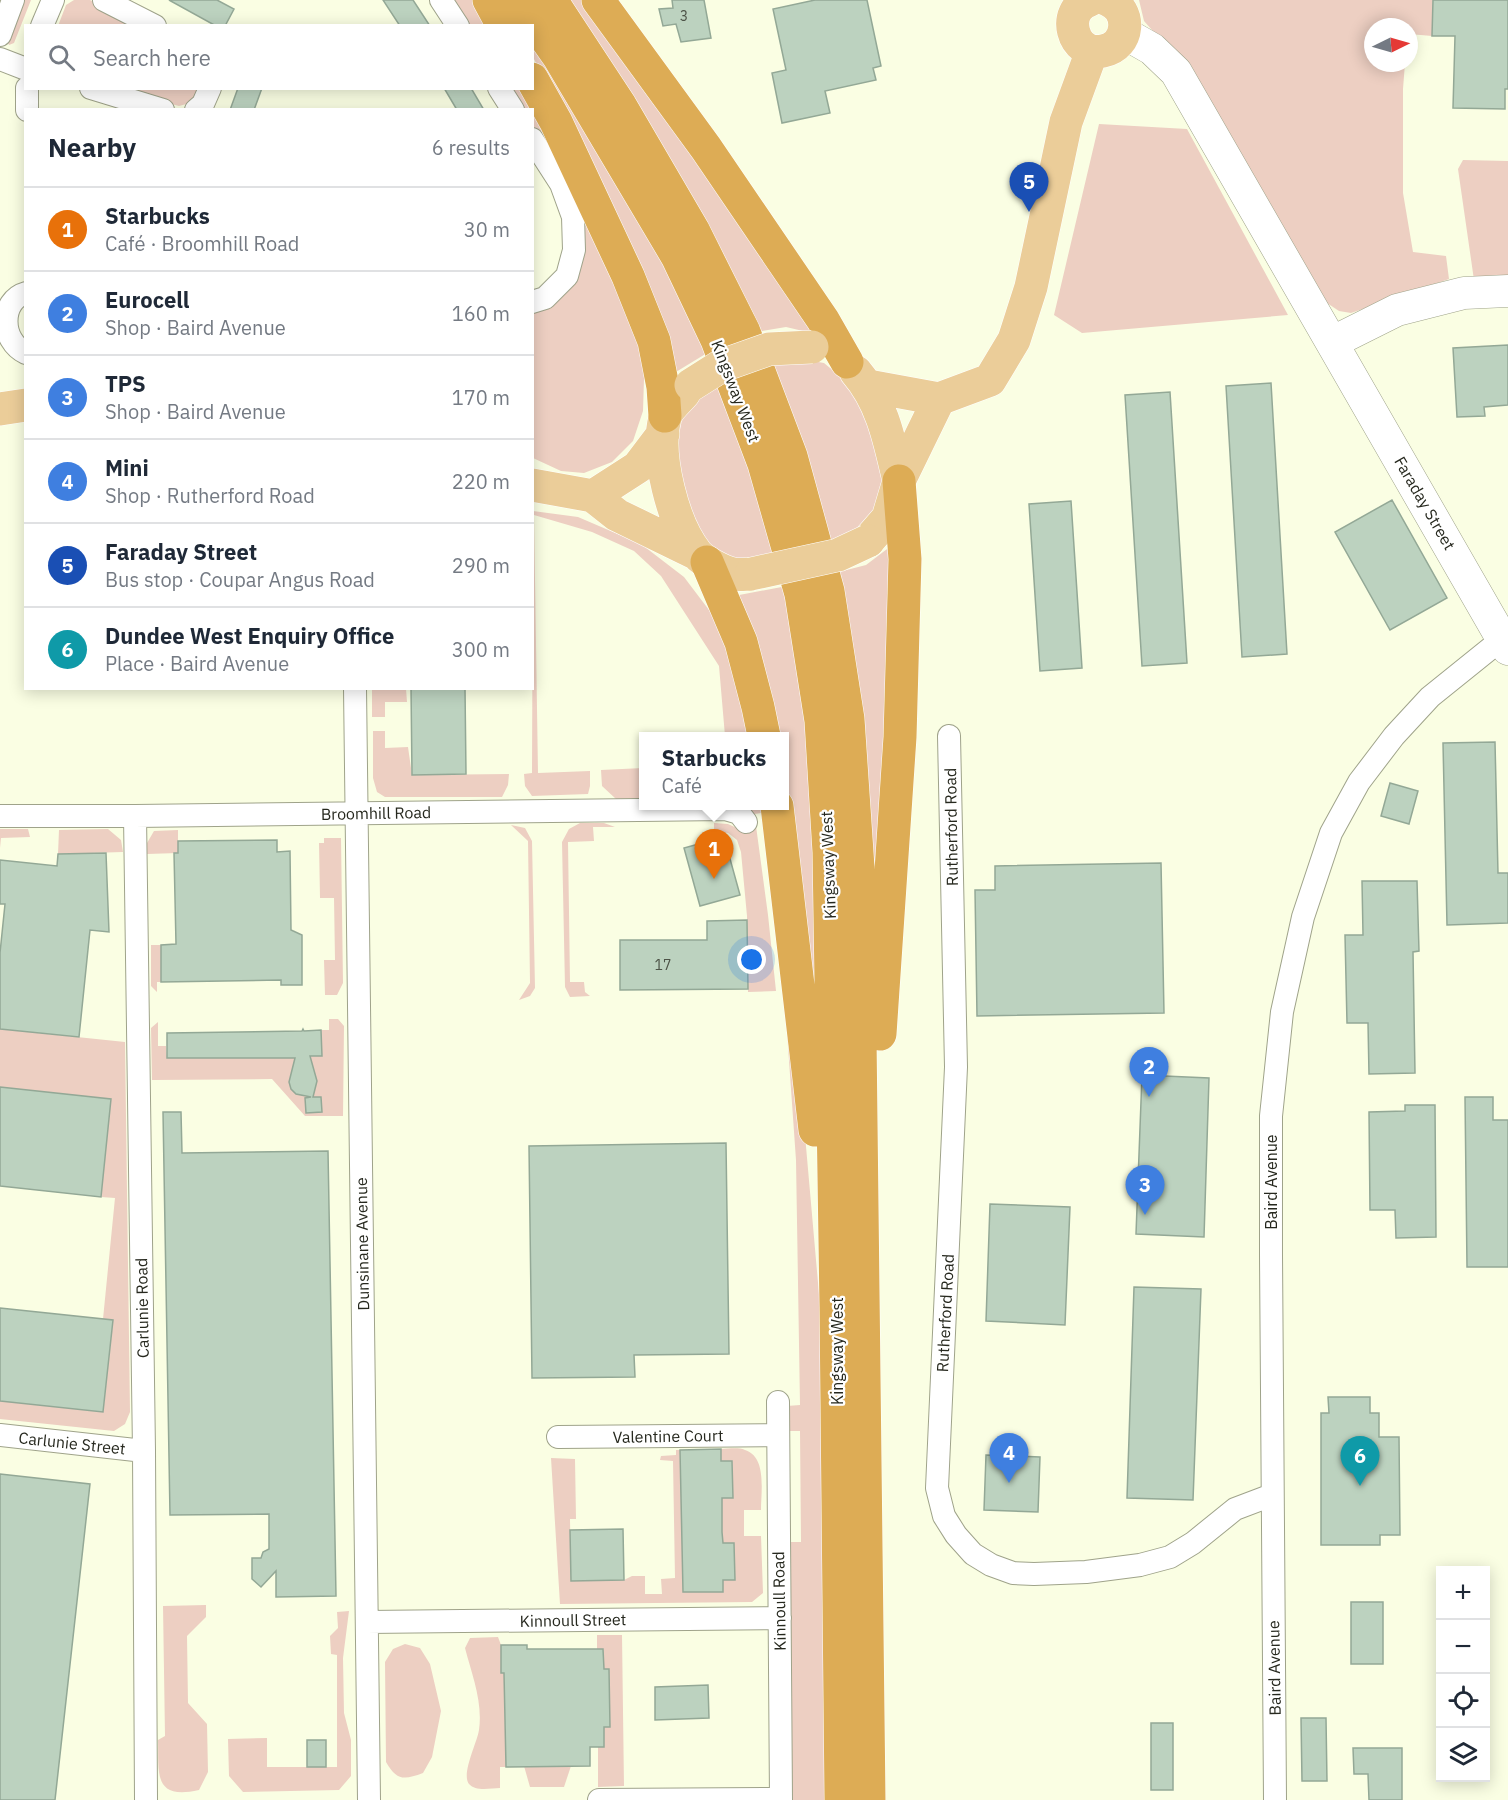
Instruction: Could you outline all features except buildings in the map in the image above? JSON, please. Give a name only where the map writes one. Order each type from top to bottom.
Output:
[{"type":"highway","points":[[489,0],[502,24]]},
{"type":"highway","name":"Kingsway West","points":[[519,0],[559,57],[677,256],[717,340],[764,464],[801,594],[821,721],[829,852],[841,1800]]},
{"type":"highway","name":"Kingsway West","points":[[551,0],[620,105],[693,230],[744,332],[791,456],[828,591],[848,719],[858,867],[869,1800]]},
{"type":"highway","points":[[598,0],[719,167],[857,374]]},
{"type":"highway","points":[[534,83],[556,122],[619,255],[650,330],[663,387],[664,425]]},
{"type":"highway","points":[[864,1275],[900,737],[905,559],[899,481]]},
{"type":"highway","points":[[702,558],[741,642],[763,732]]},
{"type":"highway","points":[[777,810],[836,1307]]},
{"type":"main road","points":[[1090,0],[1078,8],[1073,17],[1072,26],[1078,42],[1092,51],[1111,48],[1119,42],[1124,33],[1124,16],[1120,8],[1108,0]]},
{"type":"main road","points":[[593,496],[638,467],[691,385],[722,366],[769,349],[812,347],[857,374],[939,399],[990,380],[1014,340],[1031,287],[1066,122],[1092,51]]},
{"type":"main road","points":[[857,374],[886,426],[899,481]]},
{"type":"main road","points":[[534,485],[593,496],[617,515],[733,574],[751,574],[838,555],[868,541],[888,518],[899,481],[939,399]]},
{"type":"main road","points":[[0,409],[24,405]]},
{"type":"main road","points":[[664,425],[664,468],[670,499],[682,528],[702,558]]},
{"type":"street","points":[[0,35],[13,0]]},
{"type":"street","points":[[43,24],[52,0]]},
{"type":"street","points":[[104,0],[151,24]]},
{"type":"street","points":[[441,0],[457,24]]},
{"type":"street","name":"Faraday Street","points":[[1124,33],[1152,48],[1176,72],[1505,644]]},
{"type":"street","points":[[0,59],[24,68]]},
{"type":"street","points":[[27,90],[27,108]]},
{"type":"street","points":[[98,90],[157,108]]},
{"type":"street","points":[[198,108],[203,104],[209,90]]},
{"type":"street","points":[[500,90],[512,108]]},
{"type":"street","points":[[534,142],[561,184],[573,217],[574,250],[567,276],[545,298],[534,301]]},
{"type":"street","points":[[1333,342],[1397,309],[1464,293],[1508,291]]},
{"type":"street","points":[[24,293],[12,299],[5,307],[2,327],[4,336],[10,344],[24,352]]},
{"type":"street","name":"Baird Avenue","points":[[1275,1800],[1272,1116],[1282,1012],[1303,917],[1330,832],[1359,782],[1394,736],[1431,697],[1505,644]]},
{"type":"street","name":"Dunsinane Avenue","points":[[356,690],[369,1800]]},
{"type":"street","name":"Rutherford Road","points":[[949,736],[956,1067],[936,1488],[944,1516],[956,1535],[973,1554],[991,1565],[1013,1573],[1057,1574],[1140,1565],[1170,1557],[1193,1543],[1235,1509],[1272,1495]]},
{"type":"street","name":"Broomhill Road","points":[[0,816],[639,810]]},
{"type":"street","name":"Broomhill Road","points":[[728,810],[739,813],[746,822]]},
{"type":"street","name":"Carlunie Road","points":[[135,816],[144,1451],[146,1800]]},
{"type":"street","name":"Kinnoull Road","points":[[778,1402],[781,1800]]},
{"type":"street","name":"Valentine Court","points":[[558,1437],[778,1435]]},
{"type":"street","name":"Carlunie Street","points":[[0,1436],[144,1451]]},
{"type":"street","name":"Kinnoull Street","points":[[367,1622],[780,1618]]},
{"type":"street","points":[[599,1800],[781,1800]]},
{"type":"shaded area","points":[[22,0],[31,0],[14,43],[9,45],[7,40]]},
{"type":"shaded area","points":[[74,0],[90,0],[138,24],[59,24],[66,5]]},
{"type":"shaded area","points":[[450,0],[473,0],[487,24],[466,24]]},
{"type":"shaded area","points":[[562,0],[585,0],[820,335],[786,327],[756,332]]},
{"type":"shaded area","points":[[1139,0],[1433,0],[1432,36],[1418,35],[1418,18],[1364,18],[1364,72],[1404,72],[1403,193],[1413,252],[1446,256],[1449,279],[1351,313],[1339,311],[1327,303],[1199,83],[1144,21]]},
{"type":"shaded area","points":[[534,45],[602,148],[712,350],[671,375],[609,210],[534,59]]},
{"type":"shaded area","points":[[120,90],[201,90],[190,103],[179,106]]},
{"type":"shaded area","points":[[509,90],[526,90],[567,161],[652,375],[644,379],[643,411],[633,441],[612,462],[584,473],[561,471],[534,458],[534,311],[573,280],[569,180],[534,127],[534,108],[521,108]]},
{"type":"shaded area","points":[[1099,124],[1187,129],[1288,315],[1082,333],[1054,315]]},
{"type":"shaded area","points":[[1463,160],[1508,161],[1508,278],[1474,280],[1458,169]]},
{"type":"shaded area","points":[[795,358],[824,363],[853,387],[873,429],[885,483],[877,517],[853,535],[827,543],[770,362]]},
{"type":"shaded area","points":[[723,381],[779,555],[732,562],[707,547],[689,520],[675,464],[676,426],[694,397]]},
{"type":"shaded area","points":[[534,511],[578,517],[641,544],[684,577],[709,610],[718,611],[755,732],[725,732],[719,666],[661,576],[634,551],[592,532],[534,515]]},
{"type":"shaded area","points":[[534,515],[538,773],[590,771],[588,794],[532,796],[525,786],[524,774],[532,773]]},
{"type":"shaded area","points":[[895,543],[880,916],[835,573],[866,565]]},
{"type":"shaded area","points":[[787,586],[812,722],[821,853],[814,1026],[787,810],[789,810],[789,732],[772,732],[734,596]]},
{"type":"shaded area","points":[[372,690],[406,690],[407,702],[385,702],[385,717],[372,717]]},
{"type":"shaded area","points":[[373,731],[385,731],[385,748],[408,747],[412,775],[509,774],[508,785],[502,797],[385,797],[377,792],[373,778]]},
{"type":"shaded area","points":[[639,768],[639,799],[616,799],[602,786],[601,770]]},
{"type":"shaded area","points":[[745,810],[769,810],[791,976],[827,1385],[831,1800],[791,1800],[789,1542],[801,1542],[800,1431],[788,1431],[787,1406],[800,1405],[796,1160],[783,975],[761,813],[749,815]]},
{"type":"shaded area","points":[[580,823],[604,823],[615,827],[593,827],[594,841],[568,842],[570,982],[584,982],[585,992],[590,996],[570,997],[565,987],[562,842],[569,829]]},
{"type":"shaded area","points":[[714,823],[728,824],[739,829],[756,826],[776,991],[748,992],[747,916],[741,852],[737,840],[728,833],[714,830]]},
{"type":"shaded area","points":[[511,825],[525,828],[532,841],[535,988],[530,996],[519,1000],[530,983],[528,841]]},
{"type":"shaded area","points":[[0,829],[28,829],[30,837],[1,838],[0,848]]},
{"type":"shaded area","points":[[108,829],[121,840],[123,852],[58,854],[59,830]]},
{"type":"shaded area","points":[[178,830],[178,853],[147,854],[147,843],[154,831]]},
{"type":"shaded area","points":[[324,838],[341,838],[343,983],[337,995],[325,995],[324,960],[335,960],[334,898],[320,898],[319,843],[324,843]]},
{"type":"shaded area","points":[[151,945],[161,945],[161,982],[157,982],[157,992],[151,986]]},
{"type":"shaded area","points":[[329,1019],[338,1019],[344,1026],[343,1116],[305,1116],[272,1079],[152,1080],[151,1028],[158,1022],[158,1046],[166,1046],[167,1058],[321,1056],[321,1030],[329,1030]]},
{"type":"shaded area","points":[[0,1029],[125,1042],[130,1412],[125,1424],[114,1431],[0,1419],[0,1401],[103,1412],[113,1321],[103,1319],[115,1198],[101,1197],[111,1099],[0,1087]]},
{"type":"shaded area","points":[[721,1449],[745,1450],[752,1454],[760,1467],[761,1510],[744,1510],[744,1536],[761,1536],[763,1593],[752,1602],[560,1604],[551,1458],[575,1459],[576,1519],[570,1519],[571,1581],[624,1580],[632,1576],[645,1576],[645,1594],[662,1594],[661,1579],[675,1578],[673,1461],[660,1460],[661,1456],[676,1455],[676,1450],[680,1450],[682,1511],[722,1498],[733,1498],[732,1461],[721,1461]]},
{"type":"shaded area","points":[[206,1605],[206,1617],[187,1636],[188,1703],[207,1724],[208,1772],[199,1790],[173,1791],[166,1788],[162,1781],[158,1764],[158,1740],[165,1736],[163,1606]]},
{"type":"shaded area","points":[[349,1611],[343,1658],[344,1713],[351,1740],[351,1776],[339,1790],[243,1792],[229,1776],[228,1739],[267,1738],[267,1767],[337,1767],[337,1655],[331,1654],[330,1636],[338,1628],[337,1612]]},
{"type":"shaded area","points":[[597,1635],[622,1635],[624,1786],[598,1787],[598,1747],[604,1747],[604,1727],[610,1726],[609,1669],[604,1669],[603,1649],[597,1649]]},
{"type":"shaded area","points":[[498,1637],[501,1645],[501,1672],[504,1673],[506,1767],[500,1767],[500,1788],[480,1789],[469,1784],[467,1779],[468,1766],[478,1736],[480,1720],[476,1689],[465,1648],[470,1638]]},
{"type":"shaded area","points":[[405,1644],[420,1648],[430,1664],[441,1711],[432,1757],[423,1773],[406,1778],[394,1773],[386,1762],[385,1662],[393,1649]]},
{"type":"shaded area","points":[[524,1766],[571,1766],[564,1787],[530,1787]]},
{"type":"place","name":"Faraday Street","points":[[1029,212]]},
{"type":"place","name":"Starbucks","points":[[714,879]]},
{"type":"place","name":"Eurocell","points":[[1149,1097]]},
{"type":"place","name":"TPS","points":[[1145,1215]]},
{"type":"place","name":"Mini","points":[[1009,1483]]},
{"type":"place","name":"Dundee West Enquiry Office","points":[[1360,1486]]}]
